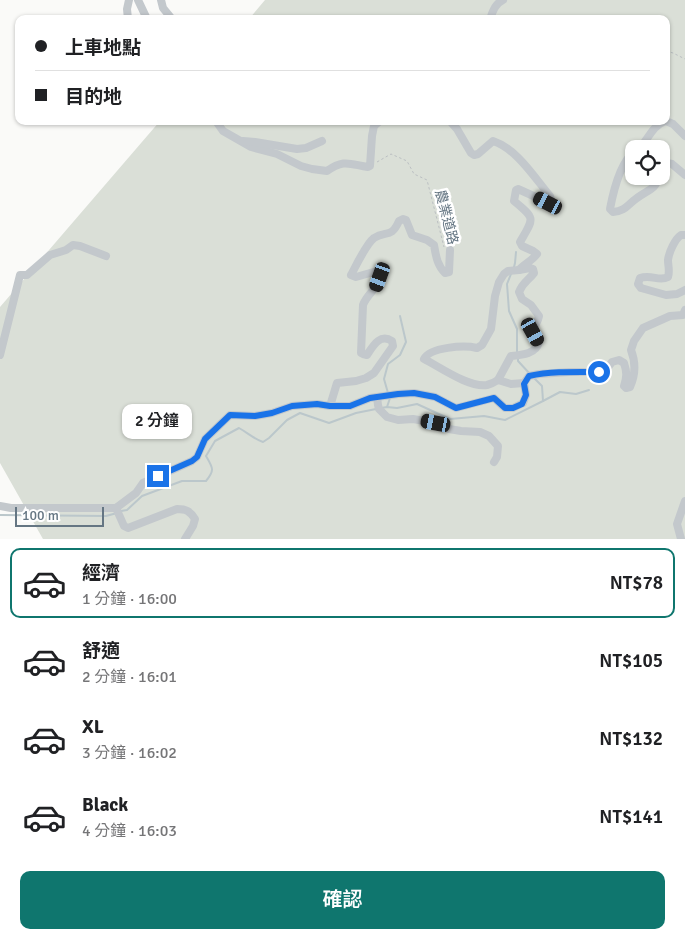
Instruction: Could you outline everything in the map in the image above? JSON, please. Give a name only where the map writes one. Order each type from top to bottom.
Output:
[{"type":"lane","points":[[128,15],[129,0]]},
{"type":"lane","points":[[138,0],[144,15]]},
{"type":"lane","points":[[161,0],[163,8],[169,15]]},
{"type":"lane","points":[[492,15],[497,3],[503,0]]},
{"type":"lane","points":[[670,123],[685,136]]},
{"type":"lane","points":[[219,125],[223,130],[251,147],[277,154],[301,166],[327,171],[342,163],[370,166],[372,136],[375,125]]},
{"type":"lane","points":[[454,125],[474,155],[478,154],[493,141],[502,144],[519,160],[550,196],[551,200],[548,203],[518,189],[516,190],[514,201],[530,214],[531,219],[531,224],[520,242],[522,246],[536,254],[534,258],[519,270]]},
{"type":"lane","points":[[646,140],[658,125]]},
{"type":"lane","points":[[241,141],[297,148],[306,148],[322,141]]},
{"type":"lane","points":[[625,164],[614,185],[610,209],[613,212],[627,207],[656,185]]},
{"type":"lane","points":[[670,164],[685,174]]},
{"type":"lane","points":[[330,406],[337,383],[366,378],[374,373],[393,346],[392,341],[388,338],[382,338],[376,341],[367,355],[361,353],[363,305],[365,299],[377,286],[380,273],[377,271],[356,276],[352,275],[360,258],[373,239],[390,234],[396,228],[399,221],[403,219],[406,220],[412,235],[427,240],[434,245],[436,259],[445,273],[449,272],[447,251]]},
{"type":"lane","points":[[685,235],[678,237],[669,255],[668,277],[664,279],[647,276],[640,278],[638,284],[641,288],[666,295],[677,294],[685,290]]},
{"type":"lane","points":[[0,355],[20,275],[27,276],[50,255],[66,250],[73,245],[106,256]]},
{"type":"lane","points":[[530,268],[534,273],[531,278],[522,284],[519,292],[522,299],[531,305],[540,316],[533,332],[539,342],[533,352],[515,356],[498,380],[489,385],[478,385],[457,377],[424,359],[426,355],[443,348],[466,346],[477,348],[482,345],[491,329],[495,296],[499,282],[508,270],[519,270],[530,268]]},
{"type":"lane","points":[[0,506],[117,511],[136,493],[143,483],[197,457],[205,439],[230,415],[255,416],[272,413],[292,406],[317,404],[350,406],[370,398],[382,400],[414,393],[435,397],[456,408],[494,398],[505,408],[513,408],[522,404],[526,395],[524,384],[529,376],[605,371],[612,362],[619,360],[624,363],[626,370],[624,386],[626,388],[630,387],[635,377],[634,360],[631,350],[634,341],[643,328],[670,316],[683,315],[685,310]]},
{"type":"lane","points":[[498,380],[510,384],[524,384]]},
{"type":"lane","points":[[382,400],[387,417],[398,420],[413,419],[436,423],[449,429],[480,432],[488,436],[498,446],[497,457],[494,462]]},
{"type":"lane","points":[[681,539],[677,524],[685,501]]},
{"type":"lane","points":[[117,511],[124,526],[128,528],[177,509],[185,509],[195,519],[185,539]]},
{"type":"path","points":[[670,52],[685,59]]},
{"type":"path","name":"農業道路","points":[[370,166],[392,154],[407,161],[414,174],[427,180],[447,251]]},
{"type":"shaded area","points":[[265,0],[685,0],[685,539],[43,539],[0,463],[0,307],[157,125],[670,125],[670,15],[252,15]]},
{"type":"waterway","points":[[514,267],[516,252]]},
{"type":"waterway","points":[[511,274],[507,284],[509,311],[517,329],[517,354]]},
{"type":"waterway","points":[[388,393],[384,379],[388,364],[400,355],[406,342],[400,316]]},
{"type":"waterway","points":[[518,359],[530,374]]},
{"type":"waterway","points":[[381,408],[397,408],[417,404],[450,419],[484,416],[505,420],[543,401],[542,386],[533,377]]},
{"type":"waterway","points":[[543,401],[560,392],[576,394],[589,390]]},
{"type":"waterway","points":[[387,407],[390,398]]},
{"type":"waterway","points":[[121,511],[127,510],[142,496],[182,481],[206,481],[212,471],[206,456],[215,441],[239,428],[263,442],[287,420],[300,413],[329,423],[356,413],[376,409]]},
{"type":"waterway","points":[[0,515],[106,516],[117,513]]},
{"type":"route","points":[[158,476],[197,457],[205,439],[230,415],[255,416],[272,413],[292,406],[317,404],[350,406],[370,398],[414,393],[435,397],[456,408],[494,398],[505,408],[513,408],[522,404],[526,395],[524,384],[529,376],[568,372],[599,372]]}]
